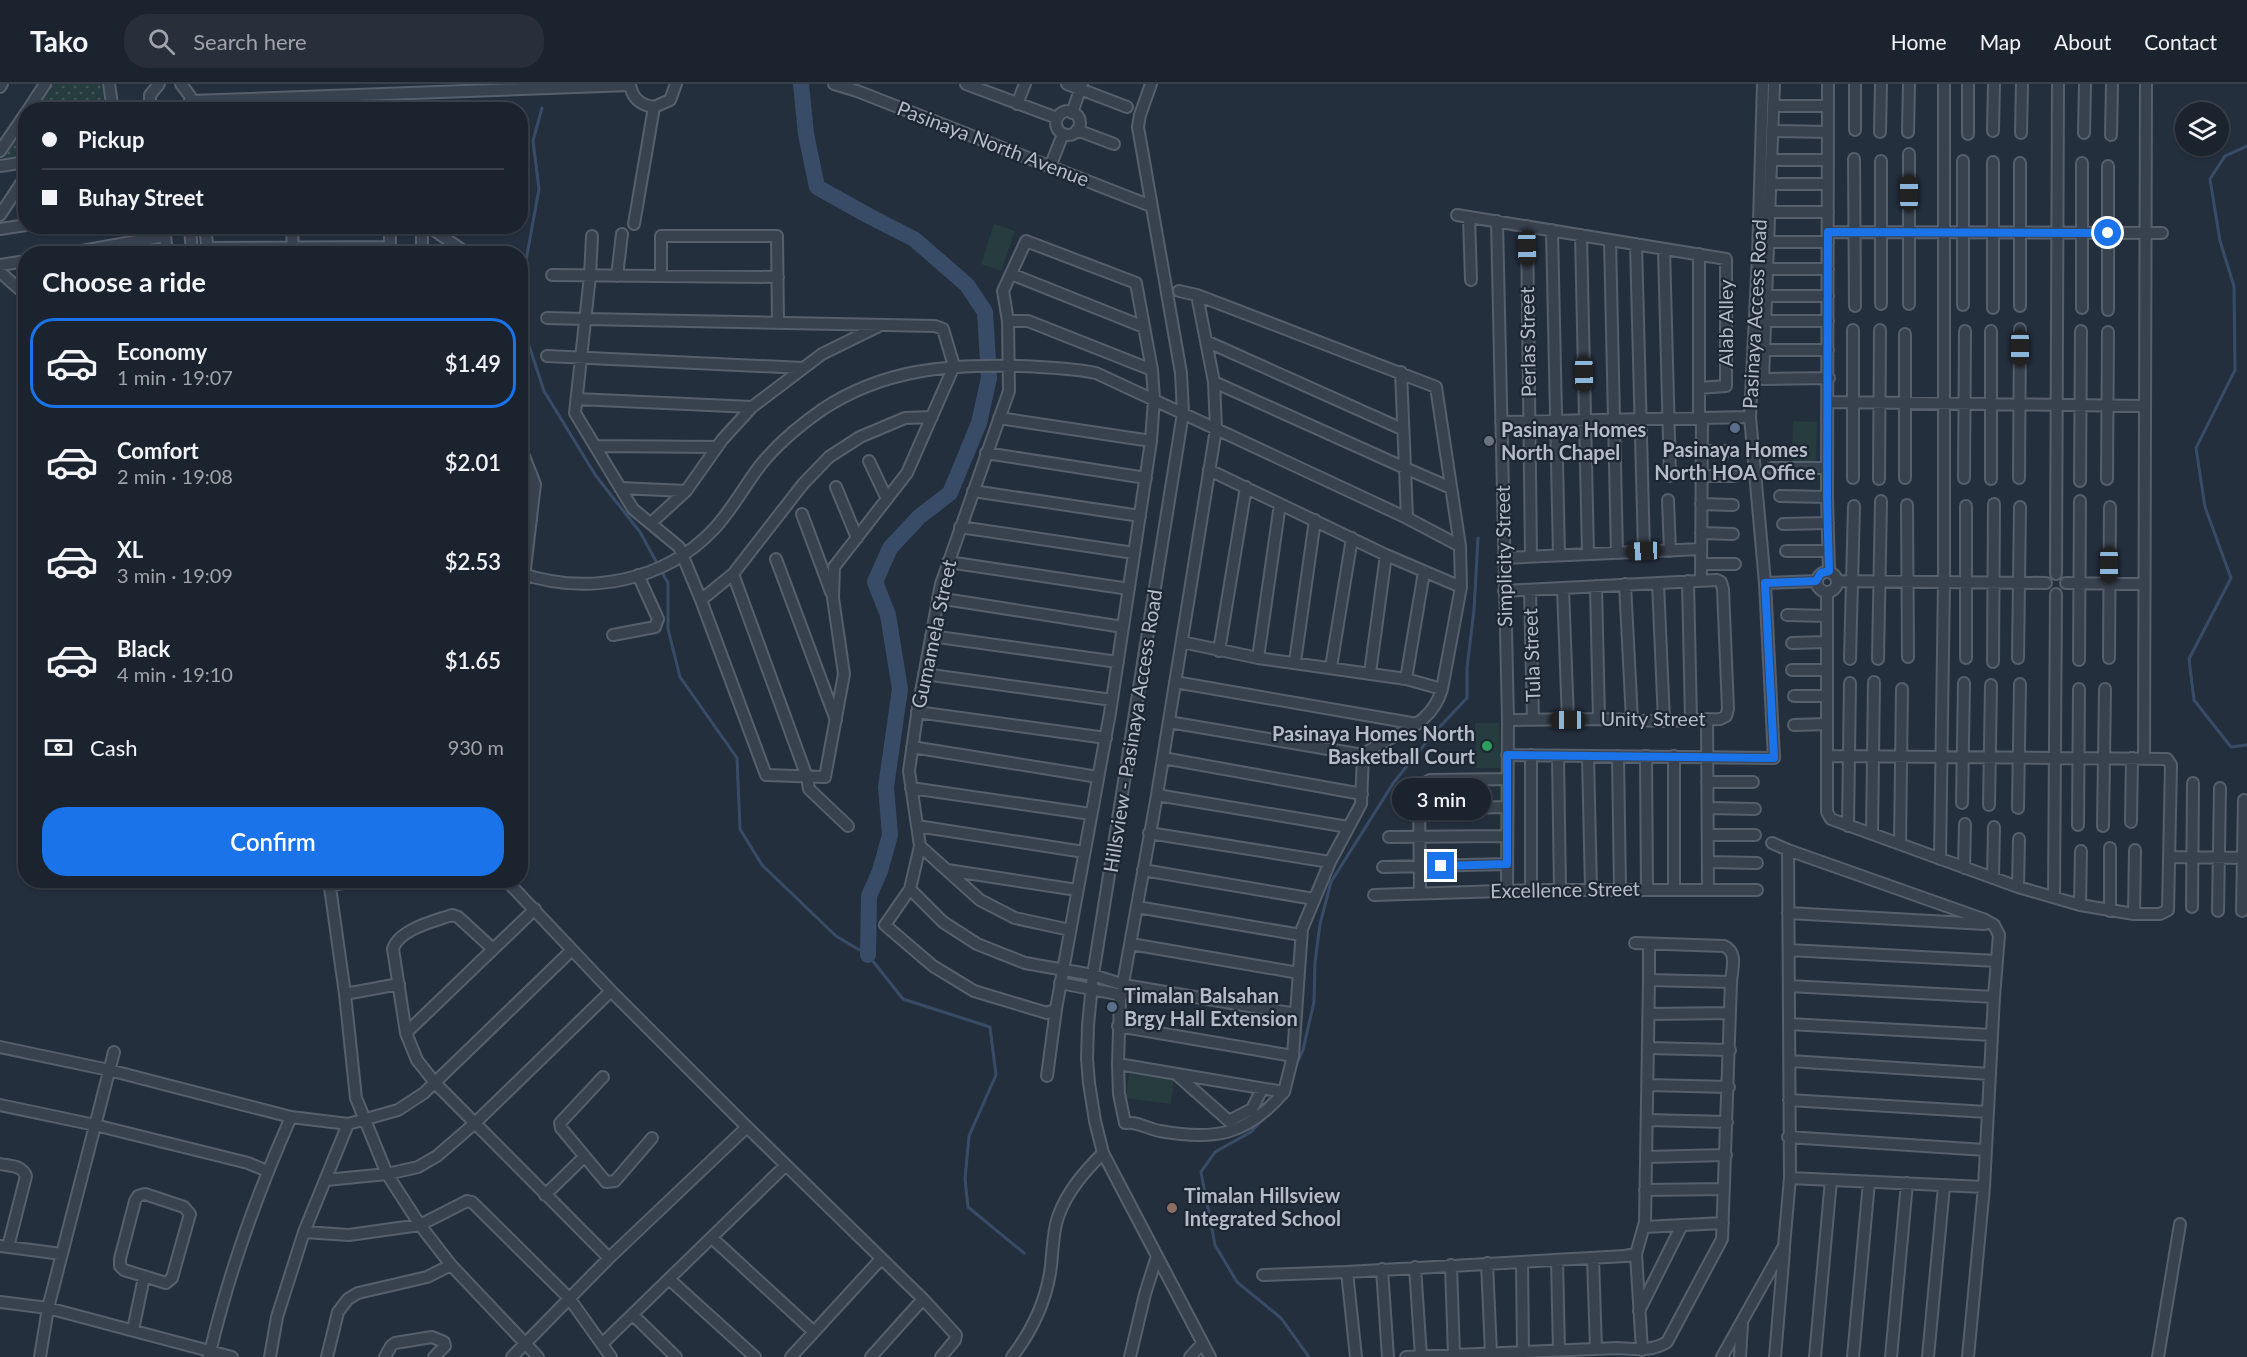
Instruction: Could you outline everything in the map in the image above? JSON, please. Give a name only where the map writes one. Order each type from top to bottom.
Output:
[{"type":"street","points":[[33,102],[45,84]]},
{"type":"street","points":[[109,84],[112,102]]},
{"type":"street","points":[[150,102],[150,95],[159,84]]},
{"type":"street","points":[[181,84],[188,91],[190,102]]},
{"type":"street","points":[[239,102],[462,88],[630,84],[631,91],[638,101],[654,107],[670,100],[676,84]]},
{"type":"street","name":"Pasinaya North Avenue","points":[[834,84],[1151,206]]},
{"type":"street","points":[[966,84],[1057,118]]},
{"type":"street","points":[[1017,104],[1025,84]]},
{"type":"street","points":[[1067,84],[1081,86],[1127,107]]},
{"type":"street","name":"Hillsview - Pasinaya Access Road","points":[[1151,84],[1138,127],[1181,373],[1183,413],[1091,988],[1088,1025],[1089,1083],[1103,1153],[1210,1357]]},
{"type":"street","name":"Pasinaya Access Road","points":[[1707,756],[1774,758],[1765,583],[1750,417],[1763,84]]},
{"type":"street","points":[[1774,84],[1762,379],[1828,378]]},
{"type":"street","points":[[1828,84],[1827,497],[1829,571]]},
{"type":"street","points":[[1855,84],[1855,130]]},
{"type":"street","points":[[1880,132],[1881,84]]},
{"type":"street","points":[[1908,132],[1909,84]]},
{"type":"street","points":[[1940,859],[1944,582],[1944,84]]},
{"type":"street","points":[[1968,84],[1968,134]]},
{"type":"street","points":[[1993,132],[1994,84]]},
{"type":"street","points":[[2021,134],[2022,84]]},
{"type":"street","points":[[2056,574],[2058,84]]},
{"type":"street","points":[[2084,133],[2085,84]]},
{"type":"street","points":[[2111,135],[2112,84]]},
{"type":"street","points":[[2144,758],[2146,84]]},
{"type":"street","points":[[1072,113],[1081,86]]},
{"type":"street","points":[[1773,106],[1828,106]]},
{"type":"street","points":[[634,224],[654,107]]},
{"type":"street","points":[[1065,112],[1072,113],[1079,122],[1077,130],[1071,135],[1063,134],[1056,126],[1057,118],[1065,112]]},
{"type":"street","points":[[0,151],[18,125]]},
{"type":"street","points":[[1077,130],[1114,144]]},
{"type":"street","points":[[1772,131],[1828,132]]},
{"type":"street","points":[[1050,167],[1063,134]]},
{"type":"street","points":[[1909,154],[1910,304]]},
{"type":"street","points":[[1854,159],[1855,306]]},
{"type":"street","points":[[1771,160],[1828,160]]},
{"type":"street","points":[[1881,161],[1881,304]]},
{"type":"street","points":[[1963,161],[1963,304]]},
{"type":"street","points":[[1993,162],[1993,308]]},
{"type":"street","points":[[2082,162],[2082,309]]},
{"type":"street","points":[[0,166],[18,163]]},
{"type":"street","points":[[2020,163],[2020,306]]},
{"type":"street","points":[[2108,166],[2108,310]]},
{"type":"street","points":[[1770,183],[1828,184]]},
{"type":"street","points":[[0,215],[18,187]]},
{"type":"street","points":[[12,196],[18,195]]},
{"type":"street","points":[[1769,212],[1828,212]]},
{"type":"street","points":[[1457,215],[1699,254],[1701,580],[1504,591]]},
{"type":"street","points":[[1469,217],[1471,280]]},
{"type":"street","name":"Simplicity Street","points":[[1497,221],[1508,720],[1507,891]]},
{"type":"street","points":[[0,229],[18,226]]},
{"type":"street","name":"Perlas Street","points":[[1527,226],[1531,556]]},
{"type":"street","points":[[1552,230],[1559,555]]},
{"type":"street","points":[[1768,242],[1828,237],[1854,232],[2162,233]]},
{"type":"street","points":[[99,246],[151,234]]},
{"type":"street","points":[[439,234],[456,246]]},
{"type":"street","points":[[616,276],[622,234]]},
{"type":"street","points":[[1581,235],[1588,554]]},
{"type":"street","points":[[547,318],[586,319],[778,323],[935,326],[943,329],[954,366],[907,473],[834,567],[833,598],[844,674],[825,777],[766,775],[679,547],[633,509],[575,413],[586,319],[592,236]]},
{"type":"street","points":[[661,276],[661,236],[777,236],[778,323]]},
{"type":"street","points":[[1610,240],[1617,553]]},
{"type":"street","name":"Gumamela Street","points":[[1056,1009],[1047,1013],[974,991],[933,966],[885,925],[910,889],[920,846],[909,771],[917,711],[938,598],[948,562],[1009,391],[1003,366],[1008,321],[1003,291],[1026,242],[1136,283],[1144,327]]},
{"type":"street","points":[[1636,244],[1644,551]]},
{"type":"street","points":[[1664,249],[1670,476]]},
{"type":"street","name":"Alab Alley","points":[[1699,254],[1726,259],[1726,386],[1699,388]]},
{"type":"street","points":[[0,265],[18,262]]},
{"type":"street","points":[[1767,269],[1828,269]]},
{"type":"street","points":[[0,273],[18,288]]},
{"type":"street","points":[[1011,274],[1144,327],[1152,370],[1154,399],[1146,478],[1118,662],[1062,971],[1047,1077]]},
{"type":"street","points":[[552,276],[778,277]]},
{"type":"street","points":[[1179,291],[1197,295],[1436,387],[1460,546],[1461,587],[1440,697],[1427,718],[1375,745],[1363,755],[1361,804],[1330,862],[1301,935],[1293,1056],[1284,1092],[1257,1118],[1214,1136],[1169,1132],[1136,1123],[1125,1123],[1119,1094],[1118,1064],[1118,1026],[1123,990],[1216,429],[1214,382],[1197,295]]},
{"type":"street","points":[[1766,296],[1828,296]]},
{"type":"street","points":[[1008,321],[1028,321],[1152,370]]},
{"type":"street","points":[[1765,321],[1828,321]]},
{"type":"street","points":[[651,523],[686,491],[717,447],[752,407],[822,354],[880,325]]},
{"type":"street","points":[[2019,478],[2020,329]]},
{"type":"street","points":[[1853,330],[1853,478]]},
{"type":"street","points":[[1880,330],[1880,479]]},
{"type":"street","points":[[1964,478],[1965,331]]},
{"type":"street","points":[[1991,331],[1991,479]]},
{"type":"street","points":[[2080,481],[2081,331]]},
{"type":"street","points":[[2107,479],[2108,332]]},
{"type":"street","points":[[1905,334],[1905,478]]},
{"type":"street","points":[[1208,342],[1402,429]]},
{"type":"street","points":[[1764,350],[1828,350]]},
{"type":"street","points":[[547,356],[804,368]]},
{"type":"street","points":[[528,576],[574,585],[600,584],[640,575],[681,556],[714,530],[761,464],[791,434],[824,409],[862,388],[901,374],[978,365],[1074,368],[1096,373],[1407,518],[1460,546]]},
{"type":"street","points":[[1401,372],[1407,518]]},
{"type":"street","points":[[1214,382],[1427,480],[1452,488]]},
{"type":"street","points":[[577,399],[752,407]]},
{"type":"street","points":[[1828,402],[2145,406]]},
{"type":"street","points":[[701,600],[733,574],[802,484],[829,457],[860,437],[905,418],[932,417]]},
{"type":"street","points":[[1501,422],[1750,417]]},
{"type":"street","points":[[999,418],[1151,441]]},
{"type":"street","points":[[595,446],[717,447]]},
{"type":"street","points":[[1701,451],[1733,451]]},
{"type":"street","points":[[986,453],[1146,478]]},
{"type":"street","points":[[870,461],[887,499]]},
{"type":"street","points":[[528,466],[535,484],[528,540]]},
{"type":"street","points":[[1772,468],[1827,468]]},
{"type":"street","points":[[1209,470],[1386,555],[1461,587]]},
{"type":"street","points":[[1701,476],[1734,476]]},
{"type":"street","points":[[1219,651],[1245,486]]},
{"type":"street","points":[[836,487],[856,538]]},
{"type":"street","points":[[620,488],[686,491]]},
{"type":"street","points":[[973,491],[1140,516]]},
{"type":"street","points":[[1780,496],[1827,497]]},
{"type":"street","points":[[1668,500],[1670,551]]},
{"type":"street","points":[[1878,659],[1881,501]]},
{"type":"street","points":[[2079,660],[2080,501]]},
{"type":"street","points":[[1258,658],[1280,504]]},
{"type":"street","points":[[1701,504],[1733,505]]},
{"type":"street","points":[[1993,662],[1994,504]]},
{"type":"street","points":[[1907,505],[1908,657]]},
{"type":"street","points":[[1850,659],[1854,506]]},
{"type":"street","points":[[1966,506],[1966,658]]},
{"type":"street","points":[[2018,658],[2020,507]]},
{"type":"street","points":[[2109,507],[2109,658]]},
{"type":"street","points":[[801,514],[833,598]]},
{"type":"street","points":[[1295,662],[1315,520]]},
{"type":"street","points":[[1783,524],[1828,523]]},
{"type":"street","points":[[960,527],[1134,553]]},
{"type":"street","points":[[1701,533],[1732,534]]},
{"type":"street","points":[[1331,667],[1352,538]]},
{"type":"street","points":[[1504,558],[1701,549]]},
{"type":"street","points":[[1786,551],[1828,551]]},
{"type":"street","points":[[1370,673],[1386,555]]},
{"type":"street","points":[[776,559],[836,721]]},
{"type":"street","points":[[948,562],[1129,589]]},
{"type":"street","points":[[1701,564],[1735,564]]},
{"type":"street","points":[[1829,571],[1834,574],[1837,581],[1833,590],[1827,592],[1821,590],[1816,581],[1821,573],[1829,571]]},
{"type":"street","points":[[1406,679],[1424,572]]},
{"type":"street","points":[[733,574],[807,777],[809,789],[848,825]]},
{"type":"street","points":[[2056,574],[2063,577],[2066,583],[2064,589],[2056,594],[2050,592],[2046,583],[2048,577],[2056,574]]},
{"type":"street","points":[[613,635],[655,627],[658,619],[640,575]]},
{"type":"street","name":"Unity Street","points":[[1508,720],[1664,721],[1720,719],[1726,716],[1728,710],[1724,600],[1721,582],[1714,579],[1701,580]]},
{"type":"street","points":[[1688,581],[1691,720]]},
{"type":"street","points":[[1765,583],[1816,581]]},
{"type":"street","points":[[1837,581],[2046,583]]},
{"type":"street","points":[[1658,583],[1664,721]]},
{"type":"street","points":[[2066,583],[2144,584]]},
{"type":"street","points":[[1625,584],[1632,720]]},
{"type":"street","points":[[1596,586],[1599,719]]},
{"type":"street","points":[[1563,588],[1568,720]]},
{"type":"street","name":"Tula Street","points":[[1530,590],[1533,720]]},
{"type":"street","points":[[1827,592],[1827,616],[1827,642],[1827,670],[1827,696],[1827,724],[1827,756],[1827,814],[1834,821],[2018,887],[2080,905],[2134,914],[2160,914],[2168,910],[2171,763],[2167,759],[1827,756]]},
{"type":"street","points":[[2054,897],[2056,594]]},
{"type":"street","points":[[938,598],[1123,627]]},
{"type":"street","points":[[1787,615],[1827,616]]},
{"type":"street","points":[[931,636],[1118,662]]},
{"type":"street","points":[[1182,642],[1258,658],[1406,679],[1442,689]]},
{"type":"street","points":[[1792,643],[1827,642]]},
{"type":"street","points":[[1792,670],[1827,670]]},
{"type":"street","points":[[924,674],[1112,700]]},
{"type":"street","points":[[1175,682],[1417,724]]},
{"type":"street","points":[[1872,834],[1874,682]]},
{"type":"street","points":[[1848,826],[1850,683]]},
{"type":"street","points":[[1962,803],[1964,683]]},
{"type":"street","points":[[2018,808],[2020,684]]},
{"type":"street","points":[[1989,805],[1990,685]]},
{"type":"street","points":[[2103,826],[2105,688]]},
{"type":"street","points":[[1900,844],[1902,689]]},
{"type":"street","points":[[2078,825],[2079,689]]},
{"type":"street","points":[[1794,696],[1827,696]]},
{"type":"street","points":[[917,711],[1106,738]]},
{"type":"street","points":[[1707,719],[1708,888]]},
{"type":"street","points":[[1169,722],[1363,755]]},
{"type":"street","points":[[1794,724],[1827,724]]},
{"type":"street","points":[[912,747],[1098,777]]},
{"type":"street","points":[[1507,755],[1707,756]]},
{"type":"street","points":[[1531,755],[1531,890]]},
{"type":"street","points":[[1558,756],[1560,890]]},
{"type":"street","points":[[1588,756],[1591,889]]},
{"type":"street","points":[[1618,756],[1620,889]]},
{"type":"street","points":[[1646,756],[1647,889]]},
{"type":"street","points":[[1674,756],[1674,888]]},
{"type":"street","points":[[1163,758],[1362,794]]},
{"type":"street","points":[[2131,822],[2132,758]]},
{"type":"street","points":[[1420,893],[1419,793],[1422,785],[1430,780],[1507,779]]},
{"type":"street","points":[[1707,782],[1753,783]]},
{"type":"street","points":[[2192,907],[2193,783]]},
{"type":"street","points":[[912,788],[1092,814]]},
{"type":"street","points":[[2218,911],[2220,788]]},
{"type":"street","points":[[1157,795],[1348,827]]},
{"type":"street","points":[[2242,911],[2245,858],[2244,800]]},
{"type":"street","points":[[1419,809],[1507,807]]},
{"type":"street","points":[[1707,808],[1755,809]]},
{"type":"street","points":[[1965,824],[1965,868]]},
{"type":"street","points":[[917,826],[1084,852]]},
{"type":"street","points":[[1993,878],[1994,827]]},
{"type":"street","points":[[1149,833],[1330,862]]},
{"type":"street","points":[[1708,835],[1755,836]]},
{"type":"street","points":[[1389,837],[1507,836]]},
{"type":"street","points":[[2018,887],[2019,839]]},
{"type":"street","points":[[1772,843],[1994,925],[1999,935],[1984,1187],[1968,1357]]},
{"type":"street","points":[[920,846],[980,900],[1015,918],[1070,930]]},
{"type":"street","points":[[2110,848],[2110,911]]},
{"type":"street","points":[[1775,1357],[1790,1178],[1788,850]]},
{"type":"street","points":[[2134,914],[2135,850]]},
{"type":"street","points":[[2080,905],[2081,851]]},
{"type":"street","points":[[2170,857],[2245,858]]},
{"type":"street","points":[[1708,862],[1757,863]]},
{"type":"street","points":[[1383,867],[1507,864]]},
{"type":"street","points":[[946,870],[1077,890]]},
{"type":"street","points":[[1143,870],[1314,899]]},
{"type":"street","points":[[330,888],[345,994],[356,1098],[387,1173],[420,1225],[452,1265],[537,1357]]},
{"type":"street","points":[[514,888],[611,991],[924,1299],[956,1335],[955,1340],[941,1357]]},
{"type":"street","points":[[910,889],[943,922],[977,944],[1025,963],[1093,975],[1123,990]]},
{"type":"street","name":"Excellence Street","points":[[1374,895],[1591,889],[1757,890]]},
{"type":"street","points":[[1137,907],[1301,935]]},
{"type":"street","points":[[406,1033],[534,909]]},
{"type":"street","points":[[1788,913],[1994,925]]},
{"type":"street","points":[[494,949],[458,917],[452,915],[417,927],[394,944],[406,1033],[414,1055],[436,1084],[609,1258]]},
{"type":"street","points":[[1406,1357],[1596,1348],[1642,1350],[1657,1348],[1667,1342],[1677,1327],[1722,1239],[1731,982],[1734,954],[1731,949],[1724,946],[1635,943]]},
{"type":"street","points":[[1131,944],[1299,973]]},
{"type":"street","points":[[1642,1350],[1636,1254],[1644,1227],[1649,945]]},
{"type":"street","points":[[0,1047],[109,1070],[291,1117],[348,1124],[404,1107],[436,1084],[572,950]]},
{"type":"street","points":[[1789,950],[1997,961]]},
{"type":"street","points":[[1649,980],[1731,982]]},
{"type":"street","points":[[1060,983],[1296,1014]]},
{"type":"street","points":[[345,994],[399,984]]},
{"type":"street","points":[[1789,986],[1994,998]]},
{"type":"street","points":[[326,1180],[387,1173],[424,1165],[475,1124],[611,991]]},
{"type":"street","points":[[1649,1014],[1730,1013]]},
{"type":"street","points":[[1789,1024],[1992,1035]]},
{"type":"street","points":[[1118,1026],[1293,1056]]},
{"type":"street","points":[[1648,1048],[1730,1050]]},
{"type":"street","points":[[40,1357],[48,1308],[114,1052]]},
{"type":"street","points":[[1790,1061],[1990,1074]]},
{"type":"street","points":[[1118,1064],[1284,1092]]},
{"type":"street","points":[[1176,1074],[1229,1121],[1250,1112],[1262,1089]]},
{"type":"street","points":[[603,1077],[560,1123],[561,1128],[584,1157],[606,1182],[610,1183],[615,1181],[652,1138]]},
{"type":"street","points":[[1648,1085],[1729,1087]]},
{"type":"street","points":[[1789,1100],[1988,1112]]},
{"type":"street","points":[[0,1105],[95,1125],[248,1163],[267,1171]]},
{"type":"street","points":[[210,1354],[232,1268],[267,1171],[291,1117]]},
{"type":"street","points":[[1647,1120],[1727,1122]]},
{"type":"street","points":[[270,1357],[277,1317],[303,1232],[348,1124]]},
{"type":"street","points":[[512,1357],[609,1258],[747,1127]]},
{"type":"street","points":[[1788,1137],[1985,1149]]},
{"type":"street","points":[[1012,1357],[1033,1325],[1043,1301],[1050,1274],[1058,1219],[1064,1202],[1085,1171],[1103,1153]]},
{"type":"street","points":[[1646,1156],[1726,1155]]},
{"type":"street","points":[[545,1195],[584,1157]]},
{"type":"street","points":[[0,1164],[19,1168],[26,1176],[4,1247],[62,1254]]},
{"type":"street","points":[[603,1344],[786,1165]]},
{"type":"street","points":[[1790,1178],[1984,1187]]},
{"type":"street","points":[[1815,1357],[1831,1180]]},
{"type":"street","points":[[1854,1357],[1869,1182]]},
{"type":"street","points":[[1891,1357],[1907,1183]]},
{"type":"street","points":[[1928,1357],[1944,1186]]},
{"type":"street","points":[[1645,1190],[1724,1189]]},
{"type":"street","points":[[145,1194],[184,1207],[190,1214],[172,1278],[166,1283],[144,1277],[124,1270],[120,1266],[120,1259],[135,1201],[138,1196],[145,1194]]},
{"type":"street","points":[[303,1232],[349,1235],[420,1225],[467,1201],[472,1202],[569,1298],[611,1357]]},
{"type":"street","points":[[1644,1227],[1723,1223]]},
{"type":"street","points":[[2157,1357],[2180,1224]]},
{"type":"street","points":[[1640,1311],[1683,1225]]},
{"type":"street","points":[[712,1238],[814,1332]]},
{"type":"street","points":[[1722,1357],[1784,1246]]},
{"type":"street","points":[[1263,1275],[1636,1254]]},
{"type":"street","points":[[1130,1357],[1157,1256]]},
{"type":"street","points":[[1593,1258],[1596,1348]]},
{"type":"street","points":[[791,1357],[881,1259]]},
{"type":"street","points":[[1557,1260],[1559,1350]]},
{"type":"street","points":[[1522,1262],[1523,1352]]},
{"type":"street","points":[[1487,1263],[1491,1353]]},
{"type":"street","points":[[327,1357],[338,1312],[348,1299],[358,1293],[427,1277],[452,1265]]},
{"type":"street","points":[[1451,1265],[1454,1355]]},
{"type":"street","points":[[1415,1267],[1422,1356]]},
{"type":"street","points":[[1382,1269],[1388,1357]]},
{"type":"street","points":[[1347,1272],[1356,1357]]},
{"type":"street","points":[[133,1329],[144,1277]]},
{"type":"street","points":[[669,1279],[754,1357]]},
{"type":"street","points":[[871,1357],[924,1299]]},
{"type":"street","points":[[0,1302],[48,1308],[133,1329],[210,1354],[232,1357]]},
{"type":"street","points":[[633,1315],[676,1357]]},
{"type":"street","points":[[1740,1357],[1743,1318]]},
{"type":"street","points":[[385,1357],[395,1343],[432,1337],[444,1342],[445,1346],[434,1357]]},
{"type":"street","points":[[1190,1357],[1202,1344]]},
{"type":"green space","points":[[51,84],[101,84],[105,102],[39,102]]},
{"type":"green space","points":[[18,130],[18,157],[7,159],[3,156],[3,152]]},
{"type":"green space","points":[[994,224],[1015,231],[1001,271],[981,264]]},
{"type":"green space","points":[[1793,421],[1817,422],[1816,463],[1792,462]]},
{"type":"green space","name":"Pasinaya Homes North Basketball Court","points":[[1475,723],[1499,723],[1500,768],[1476,768]]},
{"type":"green space","points":[[1129,1074],[1174,1080],[1171,1104],[1126,1098]]},
{"type":"waterway","points":[[801,84],[806,134],[817,187],[914,239],[967,285],[985,312],[989,378],[979,423],[950,493],[919,517],[890,548],[875,582],[888,615],[900,689],[886,787],[890,835],[880,871],[869,896],[868,955]]},
{"type":"waterway","points":[[528,250],[539,189],[533,141],[542,108]]},
{"type":"waterway","points":[[2247,146],[2225,156],[2210,179],[2220,241],[2234,286],[2235,370],[2196,448],[2205,507],[2231,578],[2189,659],[2194,700],[2231,747],[2247,745]]},
{"type":"waterway","points":[[528,342],[544,391],[596,476],[640,532],[668,583],[668,629],[680,677],[737,758],[740,829],[762,865],[836,936],[868,955],[903,999],[990,1027],[996,1075],[969,1136],[965,1179],[968,1207],[1024,1253]]},
{"type":"waterway","points":[[1294,1070],[1303,1050],[1314,1002],[1315,962],[1320,924],[1331,882],[1394,782],[1433,734],[1467,698],[1467,668],[1474,610],[1478,538]]},
{"type":"waterway","points":[[1264,1118],[1251,1132],[1215,1152],[1201,1172],[1215,1245],[1237,1282],[1281,1318],[1309,1357]]},
{"type":"place","name":"Pasinaya Homes North HOA Office","points":[[1735,428]]},
{"type":"place","name":"Pasinaya Homes North Chapel","points":[[1489,441]]},
{"type":"place","name":"Pasinaya Homes North Basketball Court","points":[[1487,746]]},
{"type":"place","name":"Timalan Balsahan Brgy Hall Extension","points":[[1112,1007]]},
{"type":"place","name":"Timalan Hillsview Integrated School","points":[[1172,1208]]},
{"type":"route","points":[[1441,866],[1507,864],[1507,755],[1774,758],[1765,583],[1816,581],[1818,575],[1829,571],[1828,232],[2108,233]]}]
